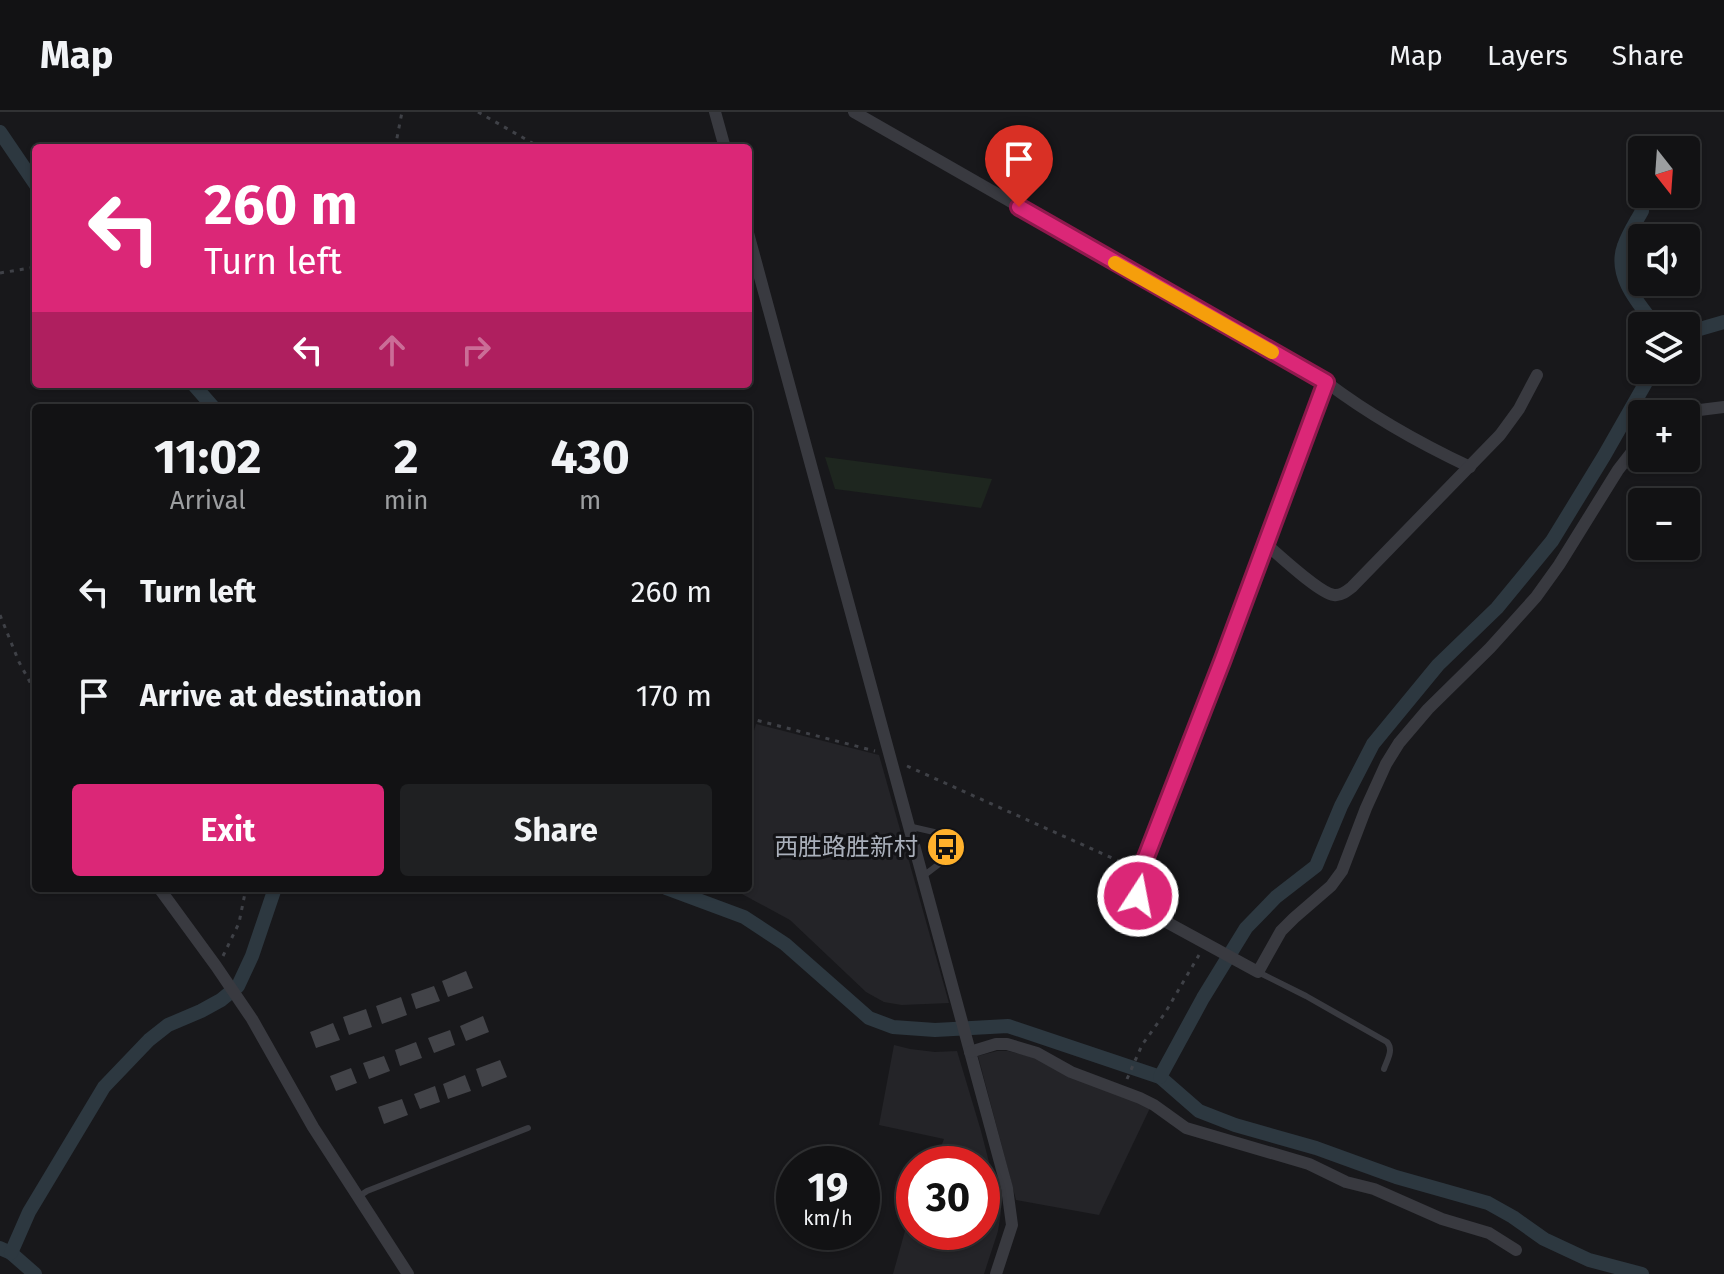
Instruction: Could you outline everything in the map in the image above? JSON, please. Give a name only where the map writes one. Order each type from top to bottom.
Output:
[{"type":"street","points":[[715,112],[724,144]]},
{"type":"street","points":[[854,112],[1326,382],[1403,433],[1470,467]]},
{"type":"street","points":[[752,248],[1011,1205],[1012,1225],[996,1274]]},
{"type":"street","points":[[1266,544],[1324,590],[1334,595],[1342,594],[1500,435],[1519,409],[1537,375]]},
{"type":"street","points":[[1326,382],[1141,870],[1138,896],[1148,912],[1253,970],[1281,931],[1325,892],[1342,871],[1379,779],[1399,743],[1536,597],[1628,457]]},
{"type":"street","points":[[1700,410],[1724,407]]},
{"type":"street","points":[[162,892],[244,1008],[313,1127],[408,1274]]},
{"type":"street","points":[[969,1049],[1007,1044],[1037,1053],[1071,1072],[1147,1102],[1186,1128],[1309,1164],[1346,1182],[1374,1189],[1442,1219],[1489,1233],[1516,1250]]},
{"type":"lane","points":[[908,826],[934,832],[943,861],[922,877]]},
{"type":"lane","points":[[1253,970],[1387,1042],[1391,1052],[1384,1069]]},
{"type":"lane","points":[[357,1197],[528,1128]]},
{"type":"path","points":[[396,144],[402,112]]},
{"type":"path","points":[[478,112],[534,144]]},
{"type":"path","points":[[0,273],[32,268]]},
{"type":"path","points":[[0,615],[32,686]]},
{"type":"path","points":[[752,719],[869,748],[1141,870]]},
{"type":"path","points":[[216,966],[227,951],[239,923],[245,892]]},
{"type":"path","points":[[1128,1077],[1142,1045],[1210,946]]},
{"type":"shaded area","points":[[825,457],[992,479],[981,508],[835,489]]},
{"type":"shaded area","points":[[756,724],[879,755],[949,1003],[902,1005],[884,1002],[866,992],[790,920],[738,892],[752,892],[752,738]]},
{"type":"shaded area","points":[[894,1045],[935,1052],[957,1051],[985,1146],[941,1146],[944,1139],[879,1125]]},
{"type":"shaded area","points":[[997,1051],[1036,1058],[1150,1108],[1099,1215],[1016,1200],[978,1056]]},
{"type":"shaded area","points":[[900,1250],[992,1250],[984,1274],[893,1274]]},
{"type":"building","points":[[466,971],[473,988],[448,997],[442,981]]},
{"type":"building","points":[[434,986],[440,1001],[416,1009],[411,994]]},
{"type":"building","points":[[401,997],[407,1015],[382,1024],[376,1006]]},
{"type":"building","points":[[366,1009],[372,1027],[349,1035],[343,1017]]},
{"type":"building","points":[[483,1016],[489,1032],[466,1041],[460,1026]]},
{"type":"building","points":[[333,1023],[340,1040],[316,1048],[310,1032]]},
{"type":"building","points":[[450,1030],[455,1045],[434,1053],[428,1038]]},
{"type":"building","points":[[416,1042],[422,1058],[400,1066],[395,1050]]},
{"type":"building","points":[[384,1056],[390,1071],[369,1079],[363,1063]]},
{"type":"building","points":[[500,1060],[507,1077],[482,1087],[476,1069]]},
{"type":"building","points":[[351,1068],[357,1083],[336,1091],[330,1076]]},
{"type":"building","points":[[465,1075],[471,1091],[448,1099],[443,1084]]},
{"type":"building","points":[[435,1086],[440,1102],[420,1109],[414,1094]]},
{"type":"building","points":[[402,1099],[408,1115],[384,1124],[378,1107]]},
{"type":"waterway","points":[[0,132],[32,179]]},
{"type":"waterway","points":[[1642,211],[1624,246],[1622,268],[1630,289],[1645,312]]},
{"type":"waterway","points":[[1700,329],[1724,322]]},
{"type":"waterway","points":[[1160,1077],[1246,928],[1276,897],[1316,866],[1341,806],[1373,744],[1438,665],[1497,608],[1552,541],[1645,384]]},
{"type":"waterway","points":[[196,388],[210,404]]},
{"type":"waterway","points":[[11,1253],[29,1212],[104,1087],[149,1040],[168,1025],[221,1000],[238,986],[252,956],[274,892]]},
{"type":"waterway","points":[[677,892],[744,917],[785,944],[869,1018],[893,1027],[935,1030],[1008,1026],[1160,1077],[1199,1111],[1235,1125],[1488,1203],[1544,1239],[1589,1260],[1642,1274]]},
{"type":"waterway","points":[[0,1248],[11,1253],[35,1274]]},
{"type":"slow traffic","points":[[1115,263],[1272,352]]},
{"type":"place","name":"西胜路胜新村","points":[[946,847]]},
{"type":"route","points":[[1019,207],[1326,382],[1141,870],[1138,896]]}]
